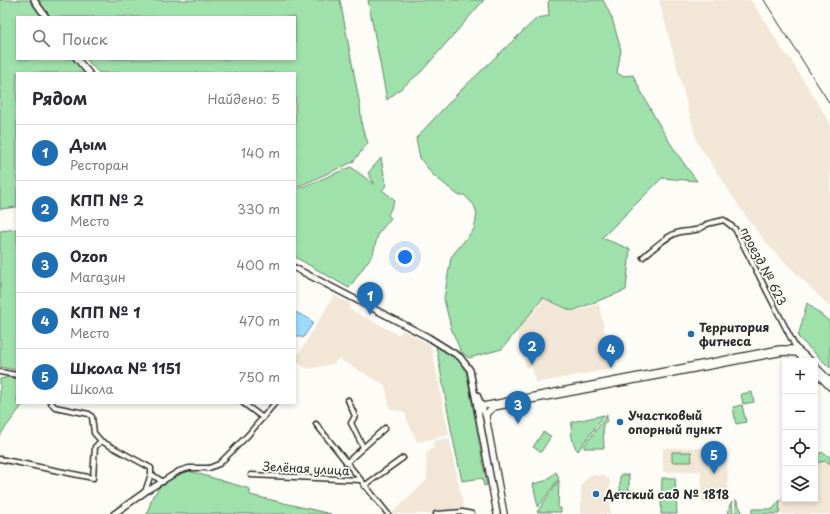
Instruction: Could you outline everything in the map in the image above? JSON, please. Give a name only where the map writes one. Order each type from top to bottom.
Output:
[{"type":"main road","points":[[794,349],[802,358]]},
{"type":"main road","points":[[504,514],[486,417],[493,405],[794,349]]},
{"type":"main road","points":[[497,514],[480,408],[760,352],[794,349],[806,358]]},
{"type":"main road","points":[[818,369],[830,381]]},
{"type":"main road","points":[[818,375],[830,387]]},
{"type":"street","points":[[34,0],[45,16]]},
{"type":"street","points":[[78,60],[88,72]]},
{"type":"street","name":"проезд № 623","points":[[642,257],[679,232],[695,231],[703,228],[707,224],[724,220],[735,229],[794,349]]},
{"type":"street","points":[[296,269],[456,354],[467,365],[480,408],[486,417]]},
{"type":"street","points":[[0,372],[16,375]]},
{"type":"street","points":[[474,389],[479,398],[480,408]]},
{"type":"street","points":[[479,398],[486,403],[493,405]]},
{"type":"street","points":[[348,400],[355,416],[351,423],[363,447]]},
{"type":"street","points":[[52,404],[55,407],[88,414],[92,417],[94,433],[101,441],[147,464],[151,468],[151,474],[146,492]]},
{"type":"street","points":[[244,404],[263,418]]},
{"type":"street","points":[[114,514],[146,492],[184,470],[209,468],[219,464],[263,418],[274,404]]},
{"type":"street","points":[[316,424],[364,486],[388,514]]},
{"type":"street","points":[[346,463],[385,428]]},
{"type":"street","points":[[0,459],[93,478],[95,448],[101,441]]},
{"type":"street","points":[[364,486],[403,458]]},
{"type":"street","points":[[151,474],[163,482]]},
{"type":"street","name":"Зелёная улица","points":[[251,475],[360,480]]},
{"type":"street","points":[[436,514],[463,512],[472,514]]},
{"type":"shaded area","points":[[659,0],[751,0],[786,55],[788,55],[830,123],[830,307],[768,245],[749,221],[697,142]]},
{"type":"shaded area","points":[[334,295],[351,304],[349,309],[399,335],[402,330],[431,345],[449,435],[417,442],[404,412],[390,409],[385,385],[339,359],[333,364],[307,369],[296,361],[296,358]]},
{"type":"shaded area","points":[[544,300],[572,312],[599,304],[612,369],[535,383],[532,367],[526,368],[517,331]]},
{"type":"shaded area","points":[[449,438],[465,514],[391,514],[427,480],[426,453],[434,448],[433,441]]},
{"type":"shaded area","points":[[663,448],[712,448],[727,455],[728,494],[722,502],[702,503],[701,471],[663,472]]},
{"type":"shaded area","points":[[825,461],[830,464],[830,514],[779,514],[780,500],[782,498],[782,502],[818,502],[818,462]]},
{"type":"shaded area","name":"Детский сад № 1818","points":[[590,475],[603,475],[610,480],[610,514],[581,514],[581,485]]},
{"type":"green space","points":[[0,0],[29,0],[41,16],[16,16],[16,60],[76,60],[85,72],[16,72],[16,207],[0,209]]},
{"type":"green space","points":[[38,0],[340,0],[360,105],[362,127],[368,143],[353,162],[296,188],[296,72],[98,72],[87,60],[296,60],[296,16],[50,16]]},
{"type":"green space","points":[[368,0],[484,0],[421,72],[387,100]]},
{"type":"green space","points":[[550,0],[603,0],[612,18],[621,50],[617,73],[622,76],[633,75],[662,130],[697,181],[662,178],[602,238],[630,249],[626,290],[572,311],[543,298],[502,349],[469,358],[461,352],[451,328],[444,299],[451,257],[474,229],[477,214],[474,205],[464,195],[458,195],[432,174],[420,158],[416,138],[459,92],[537,18],[549,16],[548,2]]},
{"type":"green space","points":[[381,158],[386,186],[382,190],[395,200],[388,215],[391,218],[378,234],[373,254],[349,288],[296,258],[296,190],[351,167],[375,185],[368,173]]},
{"type":"green space","points":[[16,229],[16,370],[0,367],[0,231]]},
{"type":"green space","points":[[807,303],[830,322],[830,368],[798,337]]},
{"type":"green space","points":[[436,346],[458,358],[466,370],[487,485],[484,486],[482,478],[462,481]]},
{"type":"green space","points":[[10,377],[16,379],[16,404],[23,404],[0,435],[0,379]]},
{"type":"green space","points":[[752,392],[754,402],[743,404],[741,394]]},
{"type":"green space","points":[[742,405],[746,422],[736,424],[733,407]]},
{"type":"green space","points":[[604,415],[578,451],[574,445],[572,437],[572,422]]},
{"type":"green space","points":[[607,415],[607,421],[603,424],[604,448],[584,448],[584,446]]},
{"type":"green space","points":[[543,432],[551,436],[541,452],[533,447]]},
{"type":"green space","points":[[672,452],[691,452],[692,462],[672,462]]},
{"type":"green space","points":[[821,452],[830,457],[830,464],[825,461],[818,462],[818,455]]},
{"type":"green space","points":[[189,471],[250,489],[250,495],[331,514],[147,514],[153,495],[156,493],[158,488],[165,481]]},
{"type":"green space","points":[[556,472],[559,478],[538,507],[533,484],[545,481]]},
{"type":"green space","points":[[620,475],[629,475],[629,491],[620,491]]},
{"type":"green space","points":[[662,478],[675,478],[677,514],[661,514]]},
{"type":"green space","points":[[559,480],[558,508],[561,508],[561,512],[537,512]]},
{"type":"green space","points":[[736,500],[743,514],[728,514],[730,504],[732,502],[733,513],[736,513]]},
{"type":"green space","points":[[780,500],[779,514],[752,514],[752,509],[773,509]]},
{"type":"water","points":[[296,312],[308,318],[313,323],[303,338],[296,335]]},
{"type":"railway","points":[[764,0],[830,104]]},
{"type":"place","name":"Дым","points":[[370,315]]},
{"type":"place","name":"Территория фитнеса","points":[[691,334]]},
{"type":"place","name":"КПП № 2","points":[[532,365]]},
{"type":"place","name":"КПП № 1","points":[[611,368]]},
{"type":"place","name":"Участковый опорный пункт","points":[[620,422]]},
{"type":"place","name":"Ozon","points":[[518,424]]},
{"type":"place","name":"Школа № 1151","points":[[714,474]]},
{"type":"place","name":"Детский сад № 1818","points":[[596,494]]}]
